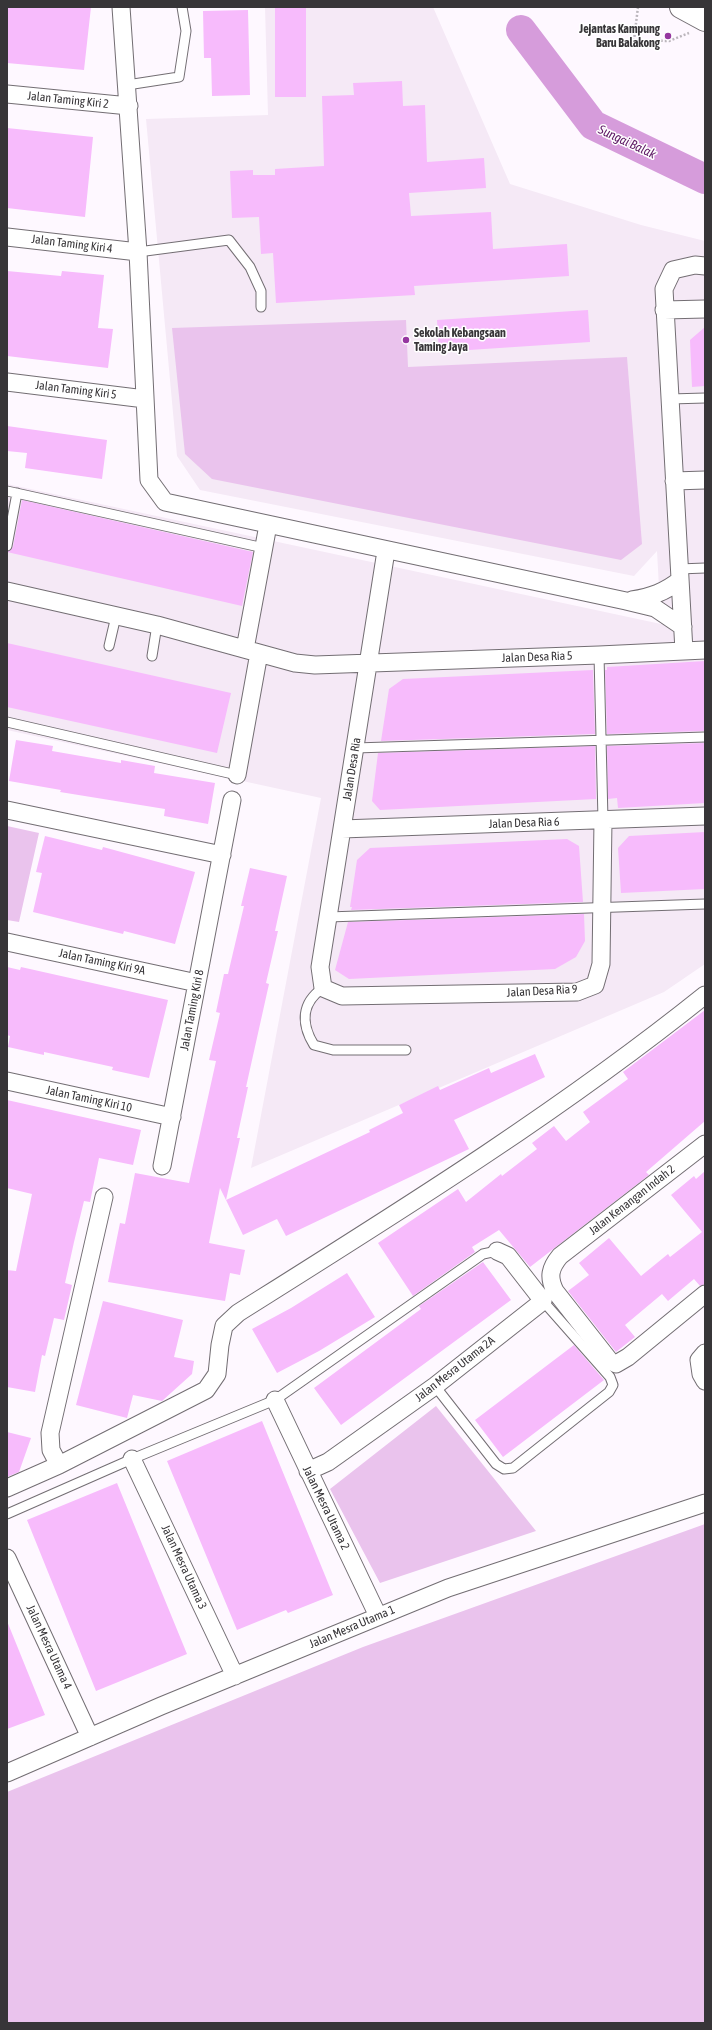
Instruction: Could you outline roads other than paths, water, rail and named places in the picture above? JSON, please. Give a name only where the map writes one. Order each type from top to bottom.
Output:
[{"type":"highway","points":[[681,7],[698,26]]},
{"type":"street","points":[[121,7],[138,252],[149,480],[165,502],[626,601],[655,608],[683,627]]},
{"type":"street","name":"Jalan Taming Kiri 2","points":[[7,94],[129,106]]},
{"type":"street","name":"Jalan Taming Kiri 4","points":[[7,237],[138,252]]},
{"type":"street","points":[[684,651],[664,289],[673,270],[695,265],[705,266]]},
{"type":"street","points":[[664,310],[705,309]]},
{"type":"street","name":"Jalan Taming Kiri 5","points":[[7,382],[145,399]]},
{"type":"street","points":[[674,481],[705,480]]},
{"type":"street","points":[[237,774],[268,525]]},
{"type":"street","name":"Jalan Desa Ria","points":[[323,988],[320,967],[386,550]]},
{"type":"street","points":[[626,601],[653,596],[668,589],[680,574]]},
{"type":"street","name":"Jalan Desa Ria 5","points":[[7,591],[157,625],[295,663],[315,665],[705,650]]},
{"type":"street","name":"Jalan Taming Kiri 8","points":[[162,1166],[232,800]]},
{"type":"street","points":[[7,810],[222,854]]},
{"type":"street","name":"Jalan Desa Ria 6","points":[[342,830],[705,816]]},
{"type":"street","name":"Jalan Desa Ria 9","points":[[323,988],[342,996],[577,992],[595,984],[601,964],[603,820]]},
{"type":"street","name":"Jalan Taming Kiri 9A","points":[[7,942],[197,983]]},
{"type":"street","points":[[7,1488],[59,1465],[206,1390],[217,1374],[220,1344],[224,1326],[238,1313],[430,1192],[641,1046],[705,995]]},
{"type":"street","name":"Jalan Taming Kiri 10","points":[[7,1081],[172,1117]]},
{"type":"street","name":"Jalan Kenangan Indah 2","points":[[705,1144],[560,1256],[550,1272],[551,1282],[555,1291],[610,1361],[616,1364],[628,1357],[705,1294]]},
{"type":"street","points":[[59,1465],[51,1450],[50,1433],[104,1197]]},
{"type":"street","points":[[497,1250],[508,1256],[543,1301]]},
{"type":"street","name":"Jalan Mesra Utama 2A","points":[[308,1471],[328,1462],[435,1386],[543,1301]]},
{"type":"street","points":[[705,1353],[699,1360],[701,1374],[705,1381]]},
{"type":"street","name":"Jalan Mesra Utama 2","points":[[275,1400],[378,1616]]},
{"type":"street","name":"Jalan Mesra Utama 3","points":[[132,1459],[235,1676]]},
{"type":"street","name":"Jalan Mesra Utama 1","points":[[7,1774],[90,1737],[448,1588],[705,1503]]},
{"type":"street","name":"Jalan Mesra Utama 4","points":[[7,1558],[90,1737]]},
{"type":"lane","points":[[126,85],[179,77],[186,31],[182,7]]},
{"type":"lane","points":[[138,252],[229,240],[250,267],[261,291],[261,307]]},
{"type":"lane","points":[[670,399],[705,398]]},
{"type":"lane","points":[[7,491],[264,548]]},
{"type":"lane","points":[[7,546],[17,493]]},
{"type":"lane","points":[[680,574],[705,568]]},
{"type":"lane","points":[[109,646],[116,616]]},
{"type":"lane","points":[[152,656],[157,625]]},
{"type":"lane","points":[[599,655],[603,820]]},
{"type":"lane","points":[[7,722],[237,774]]},
{"type":"lane","points":[[355,748],[705,737]]},
{"type":"lane","points":[[328,917],[705,904]]},
{"type":"lane","points":[[323,988],[314,994],[308,1004],[305,1017],[306,1032],[314,1045],[333,1050],[406,1050]]},
{"type":"lane","points":[[7,1514],[132,1459],[275,1400],[483,1254],[497,1250]]},
{"type":"lane","points":[[435,1386],[496,1464],[504,1469],[513,1468],[609,1392],[612,1385],[610,1377],[543,1301]]},
{"type":"waterway","name":"Sungai Balak","points":[[521,30],[593,125],[705,179]]},
{"type":"place","name":"Jejantas Kampung Baru Balakong","points":[[668,36]]},
{"type":"place","name":"Sekolah Kebangsaan Taming Jaya","points":[[406,340]]}]
